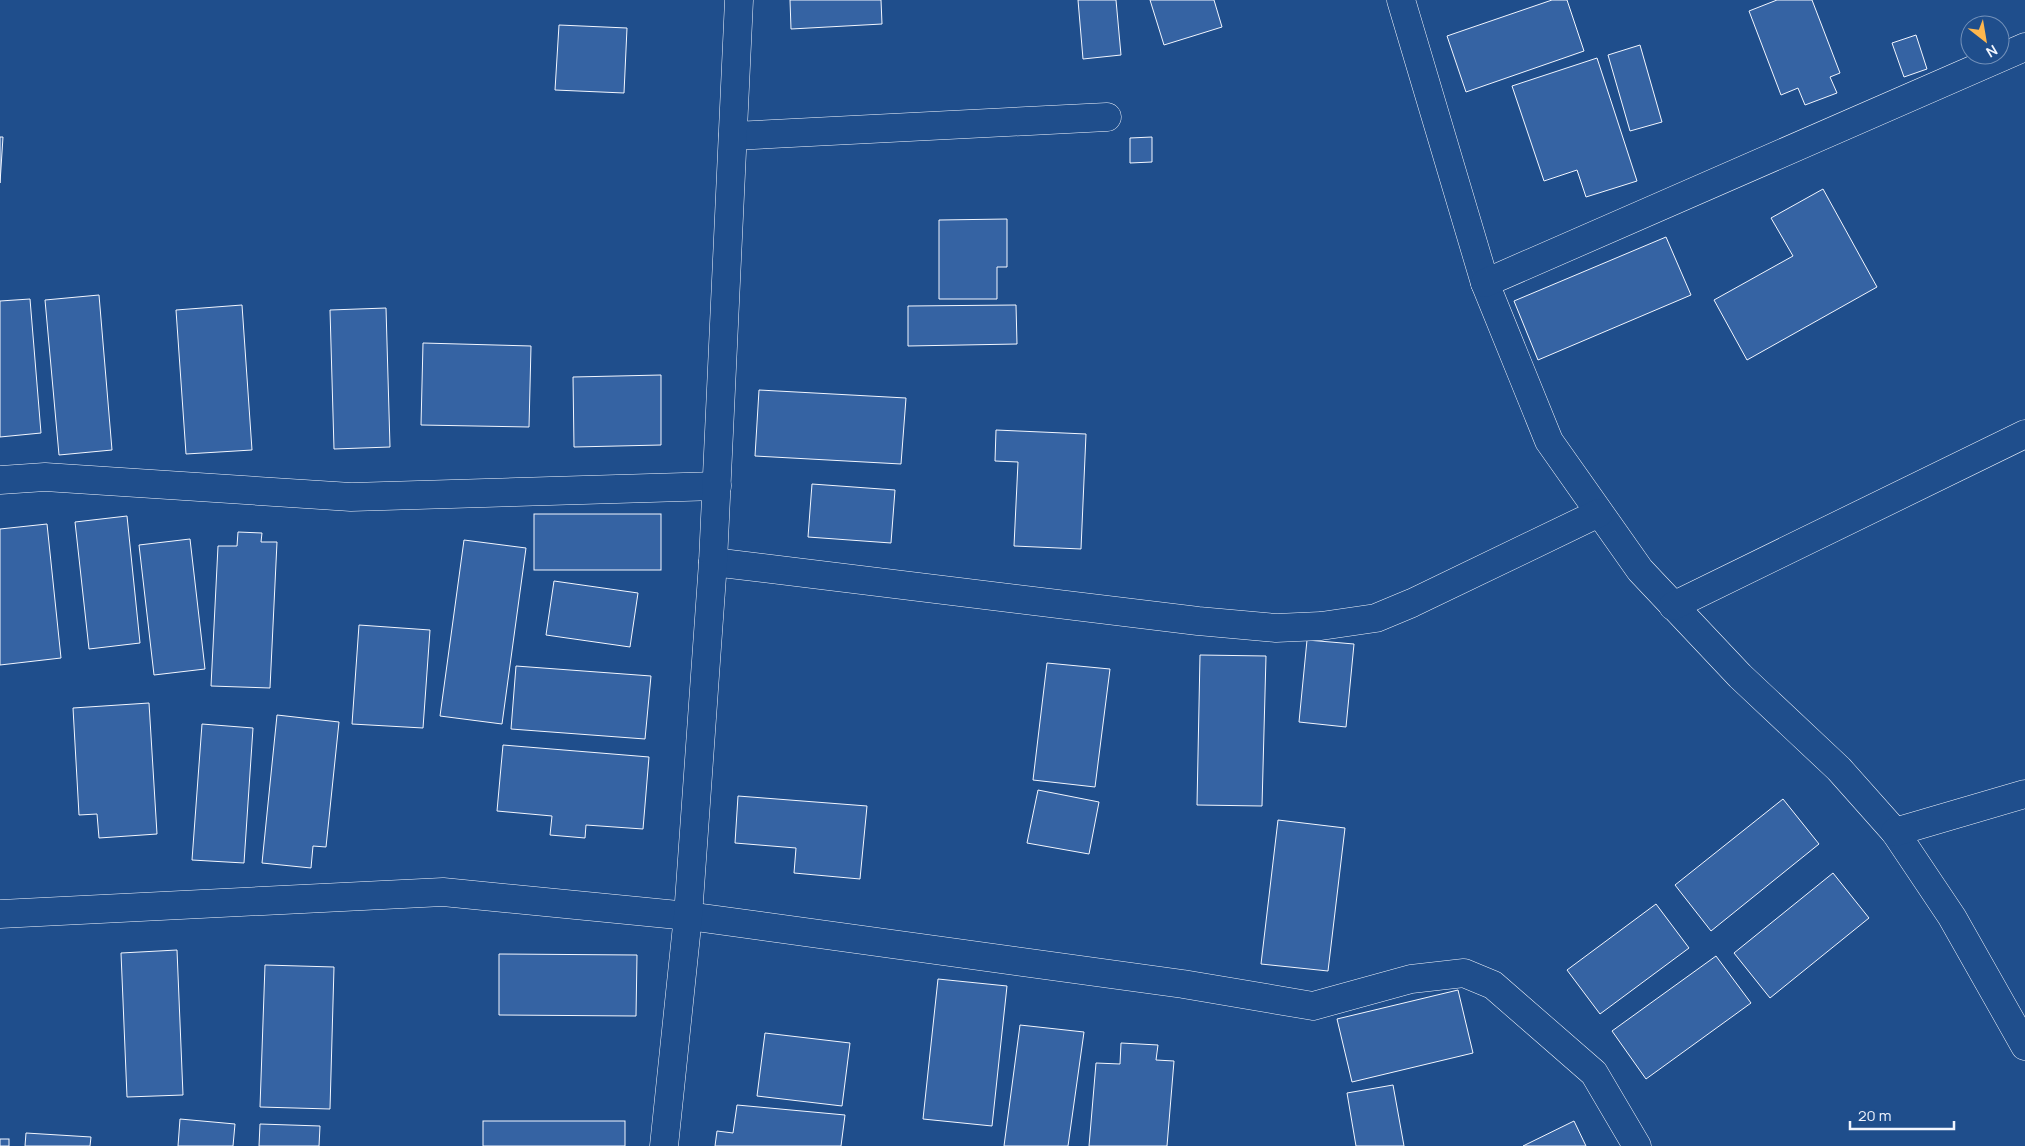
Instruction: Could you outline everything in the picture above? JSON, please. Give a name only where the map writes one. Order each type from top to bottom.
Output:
[{"type":"street","points":[[664,1146],[688,916],[713,562],[739,0]]},
{"type":"street","points":[[1401,0],[1485,283],[1549,441],[1640,570],[1740,676],[1839,769],[1895,832],[1952,917],[2025,1046]]},
{"type":"street","points":[[1485,283],[2025,47]]},
{"type":"street","points":[[733,136],[1107,117]]},
{"type":"street","points":[[1673,606],[2025,434]]},
{"type":"street","points":[[0,480],[45,477],[350,497],[716,486]]},
{"type":"street","points":[[713,562],[1198,621],[1276,628],[1322,626],[1376,618],[1412,604],[1599,513]]},
{"type":"street","points":[[1895,832],[2025,794]]},
{"type":"street","points":[[0,914],[443,892],[688,916],[1183,984],[1313,1006],[1411,979],[1464,973],[1493,985],[1594,1074],[1637,1146]]},
{"type":"building","points":[[790,0],[881,0],[882,24],[791,29]]},
{"type":"building","points":[[1078,0],[1116,0],[1121,55],[1083,59]]},
{"type":"building","points":[[1150,0],[1214,0],[1222,27],[1164,45]]},
{"type":"building","points":[[1552,0],[1567,0],[1584,51],[1466,92],[1447,36]]},
{"type":"building","points":[[1777,0],[1812,0],[1840,73],[1830,77],[1837,93],[1805,105],[1798,88],[1781,95],[1749,11]]},
{"type":"building","points":[[559,25],[627,28],[624,93],[555,90]]},
{"type":"building","points":[[1916,35],[1927,69],[1904,77],[1892,43]]},
{"type":"building","points":[[1640,45],[1662,122],[1630,131],[1608,55]]},
{"type":"building","points":[[1597,58],[1637,181],[1586,197],[1577,170],[1544,181],[1512,86]]},
{"type":"building","points":[[0,137],[3,137],[0,183]]},
{"type":"building","points":[[1152,137],[1152,162],[1130,163],[1130,138]]},
{"type":"building","points":[[1823,189],[1877,287],[1747,360],[1714,300],[1793,256],[1771,218]]},
{"type":"building","points":[[1007,219],[1007,267],[997,267],[997,299],[939,299],[939,220]]},
{"type":"building","points":[[1666,237],[1691,295],[1538,360],[1514,301]]},
{"type":"building","points":[[99,295],[112,450],[59,455],[45,300]]},
{"type":"building","points":[[30,299],[41,433],[0,437],[0,301]]},
{"type":"building","points":[[242,305],[252,450],[186,454],[176,310]]},
{"type":"building","points":[[1016,305],[1017,344],[908,346],[908,306]]},
{"type":"building","points":[[386,308],[390,447],[334,449],[330,310]]},
{"type":"building","points":[[423,343],[531,346],[529,427],[421,425]]},
{"type":"building","points":[[661,375],[661,445],[574,447],[573,377]]},
{"type":"building","points":[[759,390],[906,398],[901,464],[755,456]]},
{"type":"building","points":[[996,430],[1086,434],[1081,549],[1014,546],[1018,462],[995,461]]},
{"type":"building","points":[[812,484],[895,490],[891,543],[808,537]]},
{"type":"building","points":[[534,514],[661,514],[661,570],[534,570]]},
{"type":"building","points":[[127,516],[140,643],[89,649],[75,522]]},
{"type":"building","points":[[47,524],[61,658],[0,665],[0,529]]},
{"type":"building","points":[[238,532],[262,533],[261,542],[277,542],[270,688],[211,686],[218,546],[237,546]]},
{"type":"building","points":[[190,539],[205,669],[154,675],[139,545]]},
{"type":"building","points":[[464,540],[526,548],[502,724],[440,716]]},
{"type":"building","points":[[554,581],[638,593],[630,647],[546,635]]},
{"type":"building","points":[[359,625],[430,630],[423,728],[352,724]]},
{"type":"building","points":[[1307,640],[1354,644],[1346,727],[1299,722]]},
{"type":"building","points":[[1200,655],[1266,656],[1262,806],[1197,805]]},
{"type":"building","points":[[1047,663],[1110,669],[1095,787],[1033,780]]},
{"type":"building","points":[[516,666],[651,676],[645,739],[511,729]]},
{"type":"building","points":[[149,703],[157,834],[99,838],[97,814],[79,815],[73,708]]},
{"type":"building","points":[[277,715],[339,722],[326,847],[313,846],[311,868],[262,863]]},
{"type":"building","points":[[202,724],[253,728],[244,863],[192,860]]},
{"type":"building","points":[[503,745],[649,757],[643,829],[586,825],[585,838],[550,835],[552,816],[497,811]]},
{"type":"building","points":[[1038,790],[1099,802],[1089,854],[1027,843]]},
{"type":"building","points":[[738,796],[867,806],[860,879],[794,873],[796,848],[735,843]]},
{"type":"building","points":[[1783,799],[1819,844],[1711,931],[1675,885]]},
{"type":"building","points":[[1278,820],[1345,828],[1328,971],[1261,964]]},
{"type":"building","points":[[1833,873],[1869,918],[1770,998],[1734,953]]},
{"type":"building","points":[[1656,904],[1689,948],[1600,1014],[1567,970]]},
{"type":"building","points":[[177,950],[183,1095],[127,1097],[121,953]]},
{"type":"building","points":[[499,954],[637,955],[636,1016],[499,1015]]},
{"type":"building","points":[[1716,956],[1751,1003],[1646,1079],[1612,1031]]},
{"type":"building","points":[[265,965],[334,967],[330,1109],[260,1107]]},
{"type":"building","points":[[938,979],[1007,986],[992,1126],[923,1119]]},
{"type":"building","points":[[1458,990],[1473,1053],[1352,1082],[1337,1019]]},
{"type":"building","points":[[1020,1025],[1084,1032],[1068,1146],[1004,1146]]},
{"type":"building","points":[[765,1033],[850,1043],[842,1106],[757,1096]]},
{"type":"building","points":[[1121,1043],[1158,1045],[1156,1060],[1174,1061],[1167,1146],[1089,1146],[1096,1063],[1120,1064]]},
{"type":"building","points":[[1393,1085],[1404,1146],[1356,1146],[1347,1093]]},
{"type":"building","points":[[737,1105],[845,1115],[841,1146],[715,1146],[717,1131],[733,1133]]},
{"type":"building","points":[[180,1119],[235,1124],[233,1146],[178,1146]]},
{"type":"building","points":[[483,1121],[625,1121],[625,1146],[483,1146]]},
{"type":"building","points":[[1574,1121],[1586,1146],[1523,1146]]},
{"type":"building","points":[[260,1124],[320,1126],[319,1146],[259,1146]]},
{"type":"building","points":[[26,1133],[91,1137],[90,1146],[25,1146]]},
{"type":"building","points":[[0,1139],[9,1139],[9,1146],[0,1146]]}]
